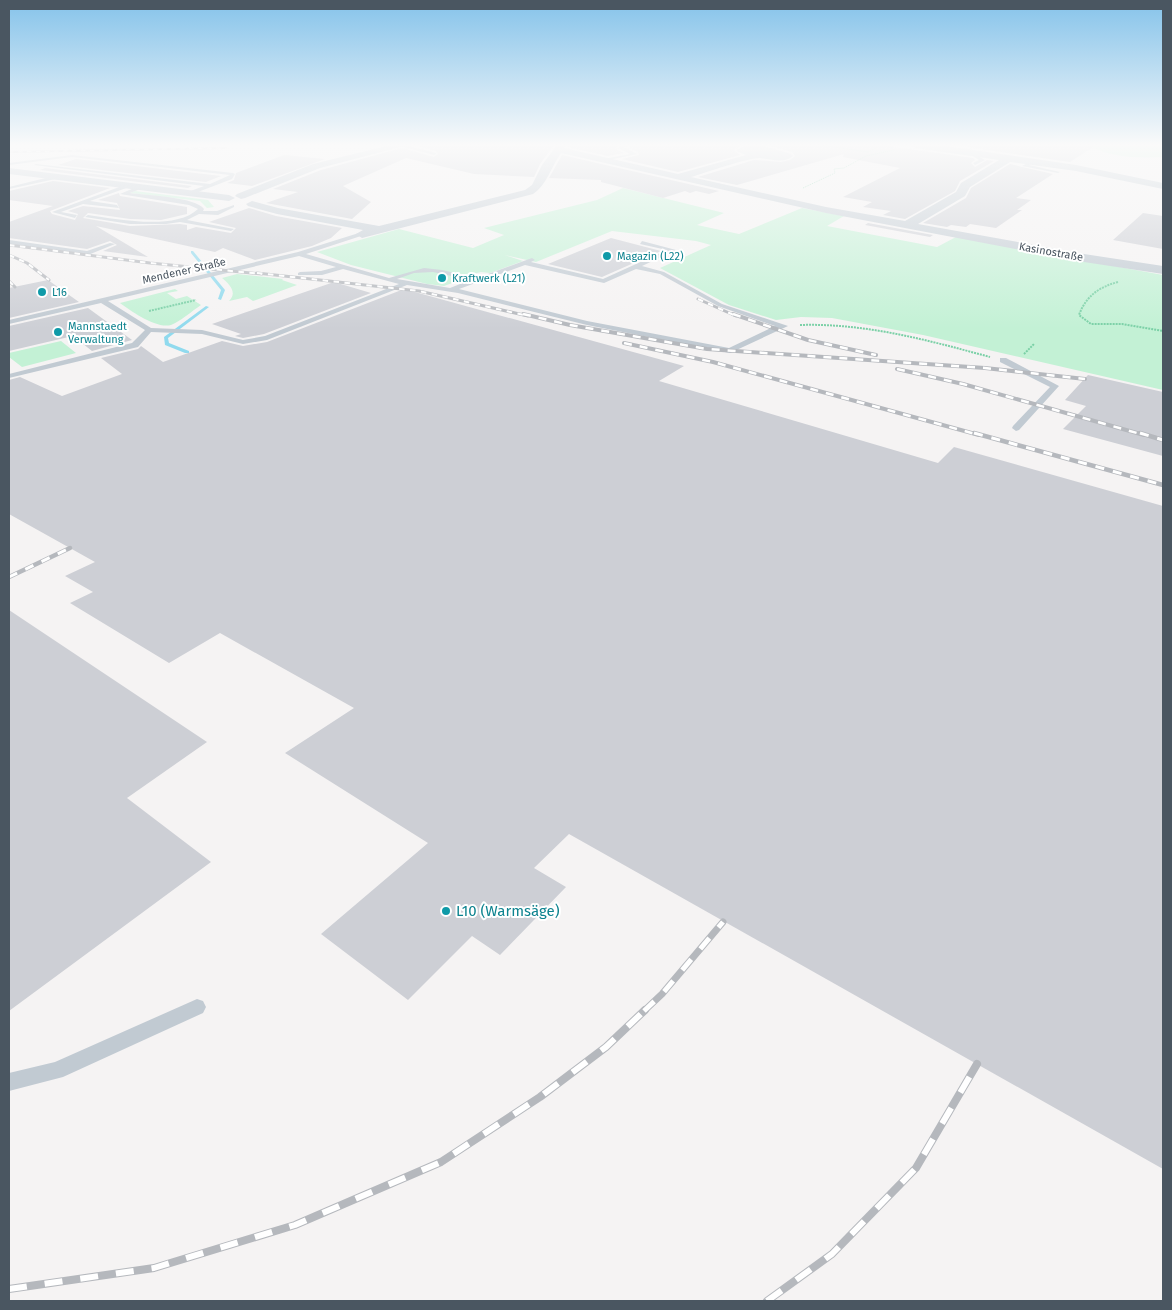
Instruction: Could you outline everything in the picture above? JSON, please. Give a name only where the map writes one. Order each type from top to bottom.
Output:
[{"type":"street","points":[[260,206],[377,229]]},
{"type":"street","points":[[362,234],[477,206]]},
{"type":"street","name":"Kasinostraße","points":[[807,206],[907,226],[1163,270]]},
{"type":"street","points":[[907,226],[941,206]]},
{"type":"lane","points":[[73,206],[55,212],[75,216]]},
{"type":"lane","points":[[108,206],[117,207]]},
{"type":"lane","points":[[199,206],[201,209],[199,212]]},
{"type":"lane","points":[[88,218],[153,224],[180,220],[199,212],[218,213],[225,206]]},
{"type":"lane","points":[[180,220],[231,228],[218,213]]},
{"type":"lane","name":"Mendener Straße","points":[[9,322],[205,278],[280,257],[299,254],[362,234]]},
{"type":"lane","points":[[9,242],[88,253],[112,244]]},
{"type":"lane","points":[[525,263],[604,281],[674,250],[642,243]]},
{"type":"lane","points":[[299,254],[389,280],[450,290],[587,323],[730,351],[772,329],[784,326]]},
{"type":"lane","points":[[450,290],[538,259]]},
{"type":"lane","points":[[300,274],[322,273],[341,267]]},
{"type":"lane","points":[[636,267],[662,273],[720,306],[784,326]]},
{"type":"lane","points":[[389,280],[414,270],[424,269],[477,280]]},
{"type":"lane","points":[[102,301],[149,330],[190,330],[243,342],[267,338],[407,284]]},
{"type":"lane","points":[[9,376],[135,345],[149,330]]},
{"type":"lane","points":[[1004,360],[1055,386],[1016,428]]},
{"type":"lane","points":[[9,1082],[56,1071],[197,1007]]},
{"type":"path","points":[[1123,281],[1106,285],[1093,291],[1082,304],[1079,315],[1091,324],[1122,324],[1163,331]]},
{"type":"path","points":[[127,316],[196,300]]},
{"type":"path","points":[[784,326],[847,324],[914,337],[1004,360],[1024,354],[1034,344]]},
{"type":"green space","points":[[572,206],[696,206],[724,213],[697,225],[739,234],[802,208],[844,216],[827,226],[937,247],[956,237],[1163,275],[1163,390],[923,335],[832,318],[801,317],[776,320],[729,305],[660,268],[711,245],[696,241],[612,231],[536,262],[505,255],[523,261],[490,273],[481,272],[457,278],[455,282],[444,286],[427,284],[351,265],[317,252],[399,229],[473,248],[504,235],[484,228]]},
{"type":"green space","points":[[237,274],[283,279],[297,285],[253,301],[247,297],[229,301],[232,298],[233,291],[222,278]]},
{"type":"green space","points":[[175,289],[178,291],[167,293],[176,299],[187,296],[201,305],[171,325],[165,326],[151,322],[120,303]]},
{"type":"green space","points":[[61,341],[76,353],[22,367],[9,357],[9,353]]},
{"type":"building","points":[[53,206],[63,206],[50,211],[52,214],[75,220],[78,214],[68,211],[83,206],[120,210],[118,206],[182,206],[187,207],[187,214],[161,220],[130,219],[88,213],[83,218],[130,226],[180,224],[187,225],[187,230],[196,227],[231,233],[236,228],[209,222],[249,208],[276,216],[342,228],[331,238],[312,246],[255,260],[223,248],[215,252],[96,226],[148,257],[103,251],[117,245],[110,241],[87,249],[9,238],[9,222]]},
{"type":"building","points":[[283,206],[366,206],[352,219]]},
{"type":"building","points":[[928,206],[905,219],[883,215],[891,211],[863,207]]},
{"type":"building","points":[[952,206],[1022,206],[1017,210],[1022,210],[996,228],[970,224],[966,227],[951,225],[947,227],[923,223]]},
{"type":"building","points":[[1143,213],[1163,216],[1163,249],[1113,240]]},
{"type":"building","points":[[868,223],[933,235],[930,237],[865,225]]},
{"type":"building","name":"Magazin (L22)","points":[[611,238],[661,251],[602,277],[548,264]]},
{"type":"building","points":[[48,280],[79,302],[9,318],[9,288]]},
{"type":"building","points":[[334,282],[371,293],[264,334],[243,338],[235,336],[241,334],[212,324]]},
{"type":"building","points":[[404,289],[684,366],[659,381],[938,463],[954,447],[1163,506],[1163,1169],[569,834],[534,868],[566,887],[500,955],[472,936],[408,1000],[321,934],[428,843],[285,753],[354,708],[220,633],[169,663],[70,603],[93,592],[65,576],[95,562],[9,514],[9,380],[20,377],[62,396],[122,374],[101,358],[138,349],[141,346],[163,362],[222,341],[243,346],[267,342]]},
{"type":"building","points":[[88,308],[132,340],[92,351],[73,336],[9,351],[9,326]]},
{"type":"building","points":[[1088,375],[1163,392],[1163,456],[1063,429],[1086,406],[1065,400]]},
{"type":"building","points":[[9,610],[207,742],[127,798],[211,862],[9,1011]]},
{"type":"waterway","points":[[192,252],[223,290],[220,299]]},
{"type":"waterway","points":[[187,352],[167,344],[166,338],[207,307]]},
{"type":"railway","points":[[9,245],[150,263],[262,274]]},
{"type":"railway","points":[[9,255],[27,263],[49,280]]},
{"type":"railway","points":[[257,273],[419,291],[528,316]]},
{"type":"railway","points":[[9,281],[15,287]]},
{"type":"railway","points":[[698,299],[736,316]]},
{"type":"railway","points":[[523,314],[570,325],[707,349],[985,368],[1085,379]]},
{"type":"railway","points":[[733,314],[808,340],[876,355]]},
{"type":"railway","points":[[624,343],[713,362],[979,435]]},
{"type":"railway","points":[[897,369],[963,384],[1144,435]]},
{"type":"railway","points":[[974,433],[1163,485]]},
{"type":"railway","points":[[1140,433],[1163,440]]},
{"type":"railway","points":[[9,577],[70,548]]},
{"type":"railway","points":[[644,1011],[662,994],[723,922]]},
{"type":"railway","points":[[9,1289],[154,1268],[295,1225],[441,1162],[540,1097],[606,1047],[645,1010]]},
{"type":"railway","points":[[767,1301],[832,1254],[916,1168],[977,1064]]},
{"type":"place","name":"Magazin (L22)","points":[[607,256]]},
{"type":"place","name":"Kraftwerk (L21)","points":[[442,278]]},
{"type":"place","name":"L16","points":[[42,292]]},
{"type":"place","name":"Mannstaedt Verwaltung","points":[[58,332]]},
{"type":"place","name":"L10 (Warmsäge)","points":[[446,911]]}]
